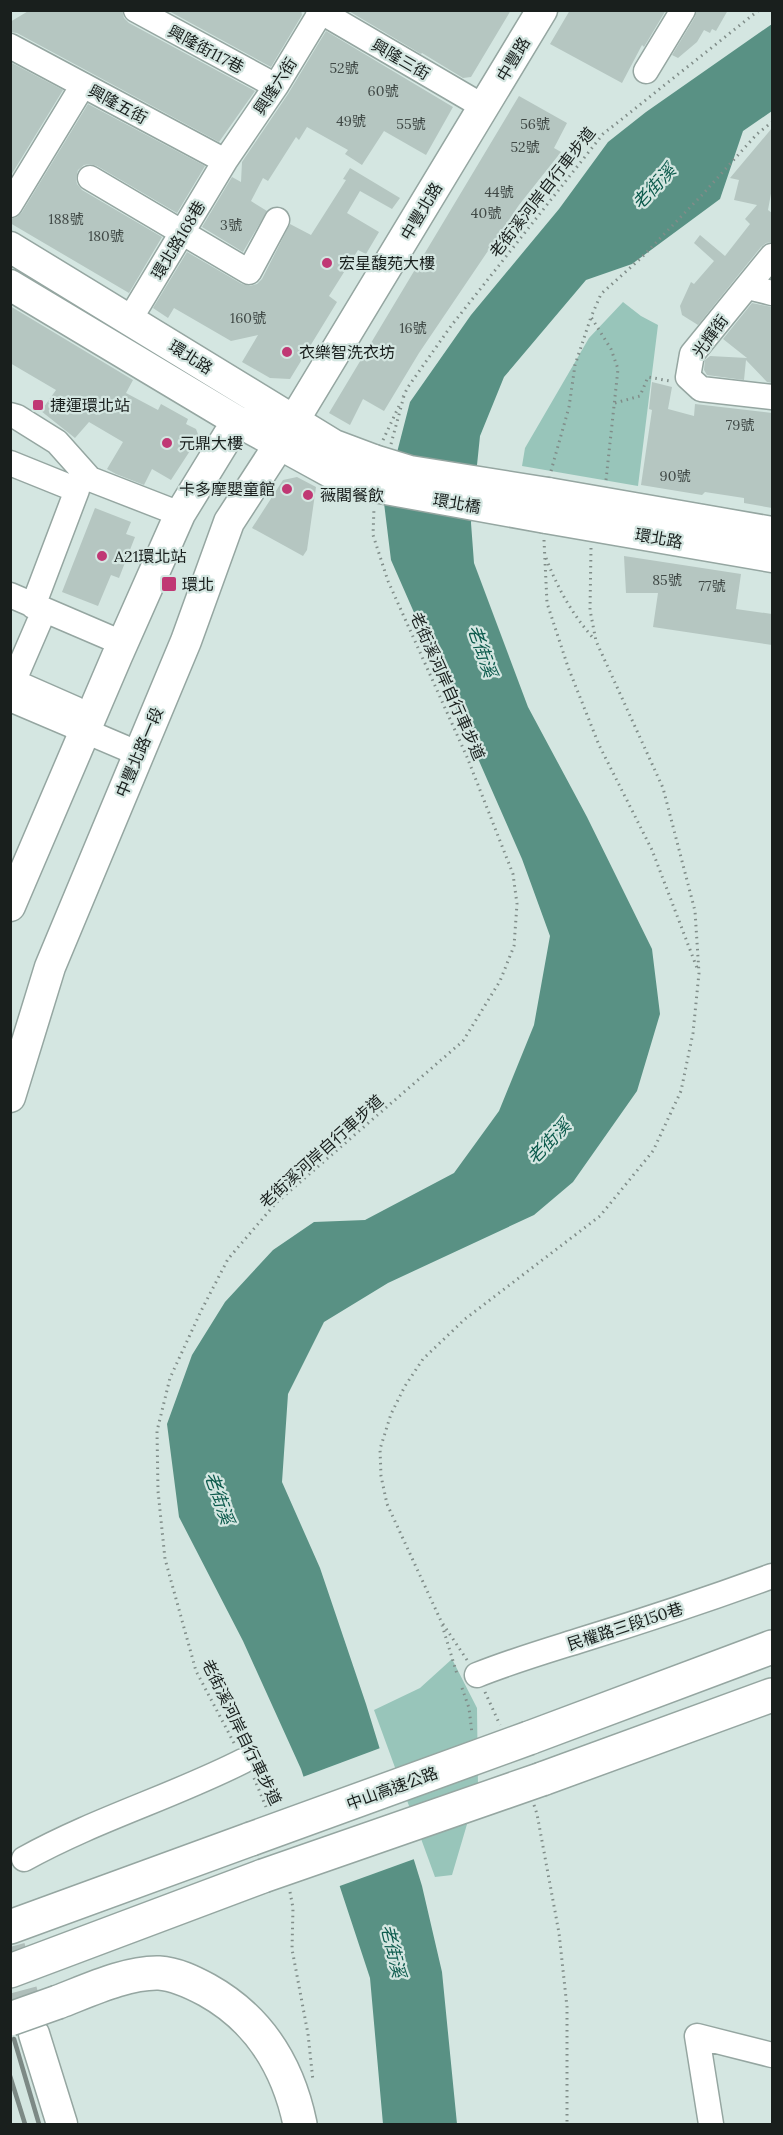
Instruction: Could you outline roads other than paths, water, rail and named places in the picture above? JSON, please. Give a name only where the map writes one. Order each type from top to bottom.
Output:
[{"type":"highway","points":[[650,1692],[772,1636]]},
{"type":"highway","name":"中山高速公路","points":[[10,1927],[251,1839],[515,1733],[650,1692],[772,1647]]},
{"type":"highway","points":[[10,1971],[535,1797],[769,1696]]},
{"type":"highway","points":[[22,2026],[57,2002],[95,1988],[159,1973],[176,1976],[195,1983],[228,2001],[262,2035],[303,2106]]},
{"type":"main road","name":"中豐路","points":[[484,107],[542,10]]},
{"type":"main road","name":"中豐北路","points":[[286,432],[484,107]]},
{"type":"main road","name":"環北路","points":[[10,247],[130,320],[286,432],[332,473],[377,474]]},
{"type":"main road","name":"環北路","points":[[10,285],[237,422]]},
{"type":"main road","points":[[10,906],[119,650],[180,514],[237,422],[286,432]]},
{"type":"main road","name":"中豐北路一段","points":[[10,1096],[50,967],[186,641],[229,522],[286,432]]},
{"type":"main road","name":"環北橋","points":[[377,474],[547,506]]},
{"type":"main road","name":"環北路","points":[[547,506],[598,514],[772,532]]},
{"type":"main road","name":"環北路","points":[[598,514],[772,557]]},
{"type":"main road","points":[[22,2026],[62,2124]]},
{"type":"lane","name":"興隆街117巷","points":[[136,10],[276,86]]},
{"type":"lane","points":[[646,71],[682,10]]},
{"type":"lane","name":"興隆六街","points":[[225,161],[276,86],[320,11]]},
{"type":"lane","name":"興隆三街","points":[[320,11],[484,107]]},
{"type":"lane","name":"興隆五街","points":[[10,46],[225,161]]},
{"type":"lane","points":[[10,205],[83,85]]},
{"type":"lane","name":"環北路168巷","points":[[130,320],[225,161]]},
{"type":"lane","points":[[90,178],[249,272],[278,220]]},
{"type":"lane","name":"光輝街","points":[[772,256],[692,354],[688,377],[701,389],[772,397]]},
{"type":"lane","points":[[748,286],[772,292]]},
{"type":"lane","points":[[10,415],[57,442],[90,479],[180,514]]},
{"type":"lane","points":[[10,463],[77,490],[28,611],[13,673],[49,696],[76,709],[85,729]]},
{"type":"lane","points":[[10,595],[28,611],[119,650]]},
{"type":"lane","points":[[10,699],[138,753]]},
{"type":"lane","name":"民權路三段150巷","points":[[466,1680],[521,1657],[580,1641],[710,1599],[772,1576]]},
{"type":"lane","points":[[24,1859],[52,1844],[203,1781],[243,1761]]},
{"type":"lane","points":[[711,2124],[697,2036],[772,2055]]},
{"type":"water","name":"老街溪","points":[[772,24],[772,111],[743,131],[720,199],[632,264],[586,280],[504,377],[480,436],[471,523],[474,563],[528,707],[587,817],[652,949],[660,1014],[637,1091],[573,1182],[534,1215],[388,1283],[324,1322],[288,1394],[282,1482],[320,1568],[366,1704],[422,1886],[442,1972],[457,2124],[383,2124],[370,1978],[301,1769],[243,1641],[179,1517],[167,1424],[192,1355],[225,1302],[273,1250],[314,1222],[365,1220],[454,1173],[499,1111],[534,1025],[550,936],[522,859],[391,560],[384,503],[410,402],[471,315],[559,209],[608,142],[646,112]]},
{"type":"tunnel","points":[[10,1947],[34,2034]]},
{"type":"railway","points":[[14,2039],[39,2124]]},
{"type":"railway","points":[[10,2076],[25,2124]]},
{"type":"place","name":"宏星馥苑大樓","points":[[327,263]]},
{"type":"place","name":"衣樂智洗衣坊","points":[[287,352]]},
{"type":"place","name":"捷運環北站","points":[[38,405]]},
{"type":"place","name":"元鼎大樓","points":[[167,443]]},
{"type":"place","name":"卡多摩嬰童館","points":[[287,489]]},
{"type":"place","name":"薇閣餐飲","points":[[308,495]]},
{"type":"place","name":"A21環北站","points":[[102,556]]},
{"type":"place","name":"環北","points":[[169,584]]}]
